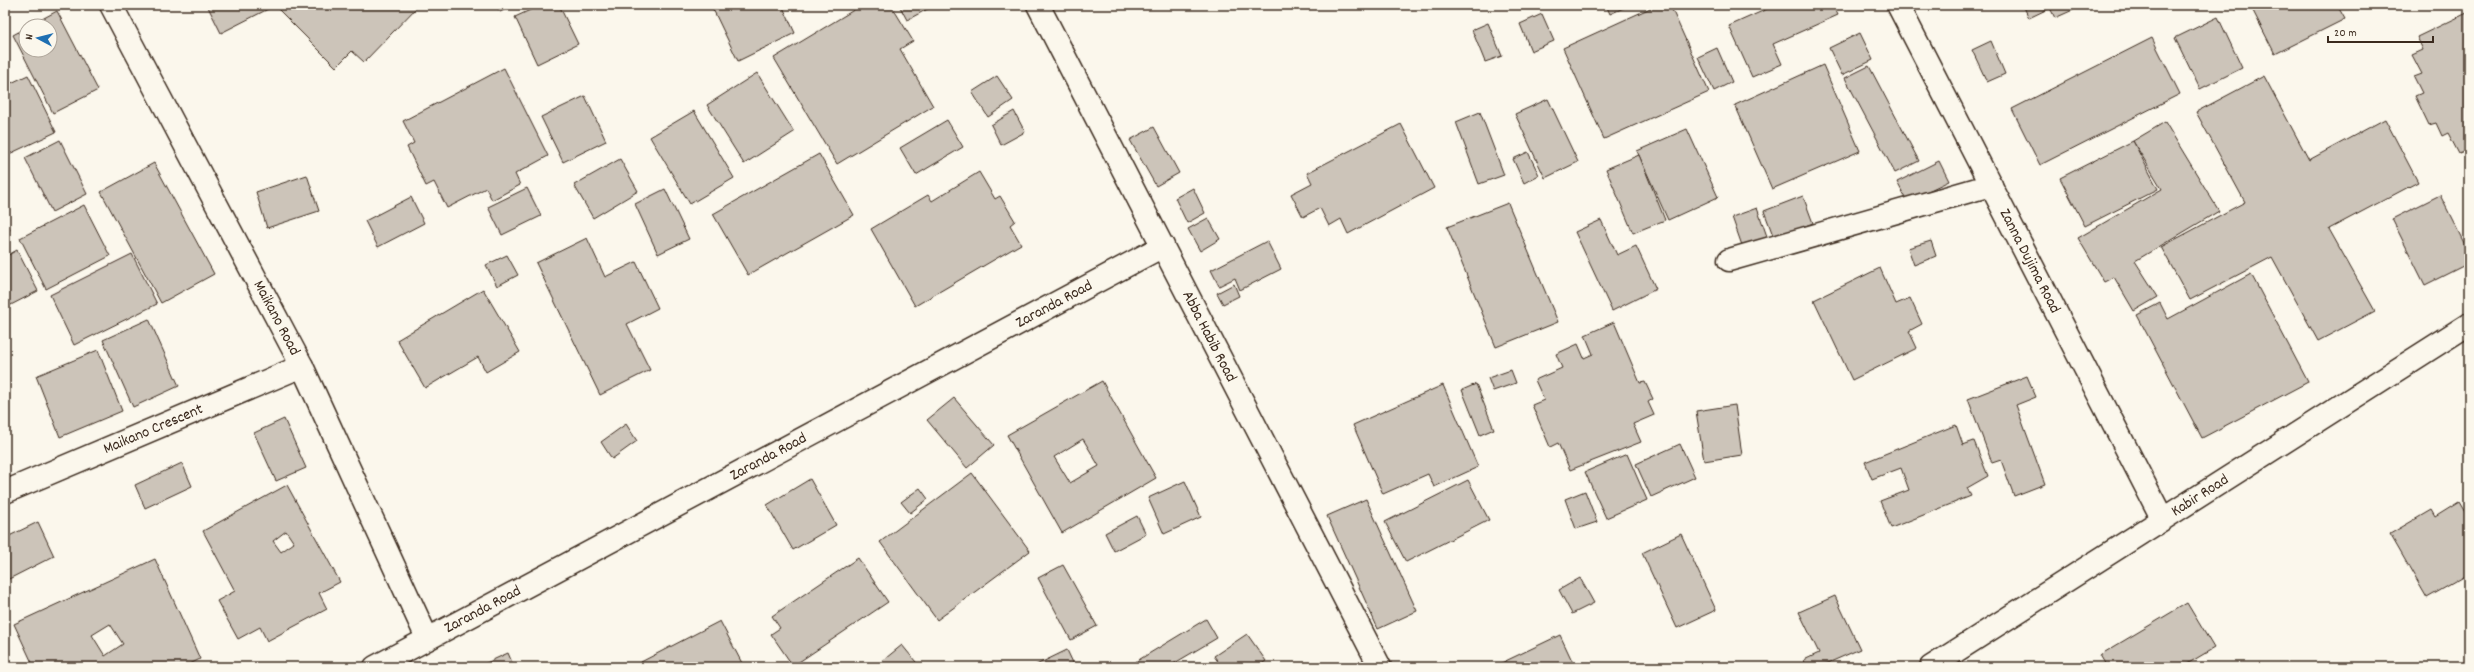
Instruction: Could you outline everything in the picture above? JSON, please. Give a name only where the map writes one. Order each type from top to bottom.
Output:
[{"type":"street","name":"Maikano Road","points":[[111,5],[302,366],[427,638]]},
{"type":"street","name":"Abba Habib Road","points":[[1038,5],[1380,667]]},
{"type":"street","name":"Zanna Dujima Road","points":[[1898,5],[2162,518]]},
{"type":"street","points":[[1729,260],[1991,185]]},
{"type":"street","name":"Zaranda Road","points":[[375,667],[1163,246]]},
{"type":"street","name":"Kabir Road","points":[[1931,667],[2162,518],[2469,324]]},
{"type":"street","name":"Maikano Crescent","points":[[5,492],[302,366]]},
{"type":"building","points":[[207,5],[268,5],[270,8],[221,33]]},
{"type":"building","points":[[274,5],[419,5],[364,62],[352,51],[336,67]]},
{"type":"building","points":[[497,5],[516,5],[500,12]]},
{"type":"building","points":[[541,5],[559,5],[578,44],[537,64],[515,17]]},
{"type":"building","points":[[711,5],[782,5],[795,33],[738,61]]},
{"type":"building","points":[[862,5],[891,5],[913,41],[900,49],[933,106],[837,164],[774,58]]},
{"type":"building","points":[[899,5],[935,5],[907,20]]},
{"type":"building","points":[[1606,5],[1630,5],[1610,14]]},
{"type":"building","points":[[1657,5],[1670,5],[1709,92],[1604,139],[1563,48]]},
{"type":"building","points":[[1765,5],[1833,5],[1838,15],[1773,44],[1782,64],[1752,77],[1729,26],[1767,9]]},
{"type":"building","points":[[2023,5],[2084,5],[2055,18],[2050,8],[2029,18]]},
{"type":"building","points":[[2250,5],[2337,5],[2345,19],[2275,54]]},
{"type":"building","points":[[57,11],[98,90],[53,113],[25,58],[58,58],[58,18],[44,18]]},
{"type":"building","points":[[2469,12],[2469,150],[2459,154],[2448,133],[2442,136],[2436,123],[2429,125],[2415,96],[2422,93],[2414,77],[2422,74],[2412,55],[2423,50],[2417,37]]},
{"type":"building","points":[[1542,14],[1554,41],[1531,51],[1520,24]]},
{"type":"building","points":[[2218,17],[2242,68],[2200,89],[2175,38]]},
{"type":"building","points":[[1488,23],[1502,56],[1485,62],[1472,30]]},
{"type":"building","points":[[18,32],[18,45],[13,35]]},
{"type":"building","points":[[1860,33],[1873,60],[1842,75],[1829,48]]},
{"type":"building","points":[[2152,38],[2180,94],[2040,165],[2012,109]]},
{"type":"building","points":[[1991,41],[2005,74],[1987,82],[1972,50]]},
{"type":"building","points":[[1717,48],[1732,82],[1714,91],[1698,57]]},
{"type":"building","points":[[1823,65],[1860,151],[1772,189],[1735,105]]},
{"type":"building","points":[[1869,66],[1919,161],[1895,173],[1845,78]]},
{"type":"building","points":[[504,68],[548,156],[515,174],[520,185],[492,200],[486,188],[447,208],[434,182],[426,186],[407,147],[414,143],[403,121]]},
{"type":"building","points":[[757,73],[794,132],[744,164],[707,105]]},
{"type":"building","points":[[28,75],[56,132],[5,156],[5,86]]},
{"type":"building","points":[[997,76],[1013,100],[988,117],[972,92]]},
{"type":"building","points":[[2264,76],[2309,160],[2385,119],[2418,182],[2329,229],[2375,311],[2318,341],[2272,257],[2190,300],[2161,247],[2245,202],[2196,112]]},
{"type":"building","points":[[585,96],[606,141],[563,162],[541,117]]},
{"type":"building","points":[[1548,99],[1578,162],[1545,178],[1515,114]]},
{"type":"building","points":[[694,111],[734,178],[690,204],[650,137]]},
{"type":"building","points":[[1014,111],[1025,132],[1001,145],[991,125]]},
{"type":"building","points":[[1480,112],[1504,175],[1479,184],[1456,122]]},
{"type":"building","points":[[947,120],[963,147],[916,175],[900,148]]},
{"type":"building","points":[[2165,122],[2219,211],[2135,261],[2158,297],[2134,311],[2114,277],[2104,282],[2078,238],[2162,189],[2133,141]]},
{"type":"building","points":[[1401,124],[1434,188],[1348,234],[1341,219],[1329,226],[1320,208],[1303,217],[1291,194],[1312,183],[1307,173]]},
{"type":"building","points":[[1154,127],[1179,173],[1156,186],[1130,140]]},
{"type":"building","points":[[1687,129],[1718,197],[1668,220],[1637,151]]},
{"type":"building","points":[[60,140],[87,194],[52,212],[25,158]]},
{"type":"building","points":[[2133,141],[2158,189],[2085,226],[2060,178]]},
{"type":"building","points":[[1528,152],[1539,175],[1524,183],[1513,159]]},
{"type":"building","points":[[819,154],[854,215],[748,275],[713,214]]},
{"type":"building","points":[[1639,155],[1665,220],[1633,233],[1606,169]]},
{"type":"building","points":[[620,159],[638,191],[593,218],[574,185]]},
{"type":"building","points":[[1939,161],[1949,181],[1907,201],[1897,182]]},
{"type":"building","points":[[154,163],[214,274],[161,303],[101,192]]},
{"type":"building","points":[[979,172],[995,199],[1000,196],[1015,221],[1010,225],[1021,244],[915,306],[871,229],[928,195],[932,201]]},
{"type":"building","points":[[307,175],[319,211],[267,228],[256,192]]},
{"type":"building","points":[[527,188],[541,216],[502,235],[488,207]]},
{"type":"building","points":[[1193,188],[1205,213],[1187,223],[1175,198]]},
{"type":"building","points":[[665,189],[689,239],[658,254],[635,204]]},
{"type":"building","points":[[2440,195],[2469,253],[2469,263],[2425,285],[2392,219]]},
{"type":"building","points":[[1803,196],[1813,223],[1774,238],[1764,211]]},
{"type":"building","points":[[411,197],[424,223],[378,247],[365,221]]},
{"type":"building","points":[[1508,203],[1558,322],[1496,347],[1447,227]]},
{"type":"building","points":[[84,205],[110,256],[46,289],[20,238]]},
{"type":"building","points":[[1757,208],[1769,242],[1744,251],[1732,217]]},
{"type":"building","points":[[1208,218],[1220,239],[1200,251],[1188,229]]},
{"type":"building","points":[[5,219],[10,230],[5,232]]},
{"type":"building","points":[[1601,220],[1617,255],[1636,246],[1656,289],[1612,311],[1575,232]]},
{"type":"building","points":[[587,238],[605,277],[636,262],[658,308],[627,324],[650,370],[600,395],[536,263]]},
{"type":"building","points":[[1267,241],[1281,269],[1240,290],[1235,278],[1219,286],[1211,270]]},
{"type":"building","points":[[1931,241],[1936,256],[1914,265],[1908,248]]},
{"type":"building","points":[[17,250],[38,291],[5,308],[5,257]]},
{"type":"building","points":[[132,254],[157,304],[74,345],[50,295]]},
{"type":"building","points":[[507,255],[518,275],[497,286],[486,265]]},
{"type":"building","points":[[1880,268],[1896,304],[1910,298],[1922,324],[1909,331],[1917,348],[1852,380],[1814,300]]},
{"type":"building","points":[[2251,274],[2308,382],[2202,438],[2137,315],[2160,303],[2168,319]]},
{"type":"building","points":[[1234,284],[1239,296],[1223,304],[1217,293]]},
{"type":"building","points":[[483,289],[520,352],[486,372],[478,357],[425,388],[397,340]]},
{"type":"building","points":[[149,319],[179,386],[133,407],[103,340]]},
{"type":"building","points":[[1614,322],[1640,383],[1645,382],[1653,399],[1648,402],[1654,415],[1633,424],[1641,442],[1570,470],[1558,443],[1550,447],[1532,405],[1544,400],[1535,380],[1562,368],[1556,354],[1578,344],[1584,358],[1593,354],[1585,335]]},
{"type":"building","points":[[98,350],[122,411],[60,437],[36,376]]},
{"type":"building","points":[[1511,370],[1516,383],[1493,391],[1488,378]]},
{"type":"building","points":[[2027,376],[2036,397],[2016,405],[2045,484],[2014,496],[2001,460],[1992,463],[1968,399]]},
{"type":"building","points":[[1102,381],[1156,478],[1062,533],[1007,435]],"holes":[[[1083,439],[1099,466],[1070,483],[1054,457]]]},
{"type":"building","points":[[1476,384],[1494,429],[1480,435],[1462,390]]},
{"type":"building","points":[[1443,385],[1478,467],[1434,487],[1428,474],[1383,494],[1353,425]]},
{"type":"building","points":[[954,398],[994,445],[967,468],[927,420]]},
{"type":"building","points":[[1735,405],[1742,455],[1704,461],[1696,411]]},
{"type":"building","points":[[284,419],[306,468],[276,481],[254,433]]},
{"type":"building","points":[[626,424],[637,441],[612,459],[601,442]]},
{"type":"building","points":[[1956,425],[1963,445],[1974,441],[1988,476],[1967,488],[1971,496],[1891,528],[1880,501],[1909,490],[1901,468],[1872,479],[1865,462]]},
{"type":"building","points":[[1680,444],[1695,477],[1651,497],[1636,464]]},
{"type":"building","points":[[1627,454],[1647,500],[1606,518],[1585,472]]},
{"type":"building","points":[[182,463],[192,486],[145,508],[135,485]]},
{"type":"building","points":[[972,473],[1030,551],[937,620],[880,542]]},
{"type":"building","points":[[810,479],[836,525],[793,550],[767,505]]},
{"type":"building","points":[[1468,480],[1489,520],[1406,562],[1385,522]]},
{"type":"building","points":[[1185,481],[1201,517],[1164,534],[1148,498]]},
{"type":"building","points":[[287,485],[340,582],[319,593],[327,609],[267,641],[260,627],[238,639],[217,601],[235,591],[203,531]],"holes":[[[286,531],[294,543],[281,552],[273,541]]]},
{"type":"building","points":[[920,488],[928,499],[910,513],[901,502]]},
{"type":"building","points":[[1585,491],[1597,522],[1576,529],[1565,499]]},
{"type":"building","points":[[1366,499],[1417,611],[1378,629],[1327,516]]},
{"type":"building","points":[[2459,502],[2469,519],[2469,574],[2427,598],[2390,534],[2431,510],[2435,517]]},
{"type":"building","points":[[1137,516],[1146,534],[1114,551],[1105,533]]},
{"type":"building","points":[[38,522],[54,556],[5,581],[5,538]]},
{"type":"building","points":[[1681,534],[1716,610],[1677,628],[1642,553]]},
{"type":"building","points":[[858,558],[888,602],[793,666],[771,634],[780,628],[772,616]]},
{"type":"building","points":[[155,559],[200,659],[184,667],[34,667],[14,624]],"holes":[[[110,624],[123,644],[105,656],[92,635]]]},
{"type":"building","points":[[1063,565],[1097,626],[1071,640],[1038,578]]},
{"type":"building","points":[[1580,578],[1594,603],[1572,614],[1559,590]]},
{"type":"building","points":[[1835,596],[1860,649],[1819,667],[1806,667],[1804,660],[1819,653],[1799,612]]},
{"type":"building","points":[[2187,603],[2214,648],[2182,667],[2107,667],[2100,655]]},
{"type":"building","points":[[1206,619],[1217,638],[1168,667],[1127,667]]},
{"type":"building","points":[[720,621],[744,667],[644,667],[641,662]]},
{"type":"building","points":[[1247,634],[1266,661],[1257,667],[1222,667],[1214,656]]},
{"type":"building","points":[[1560,635],[1575,667],[1493,667]]},
{"type":"building","points":[[902,645],[920,667],[875,667]]},
{"type":"building","points":[[1067,650],[1075,667],[1032,667]]},
{"type":"building","points":[[508,653],[514,667],[483,667],[482,665]]}]
